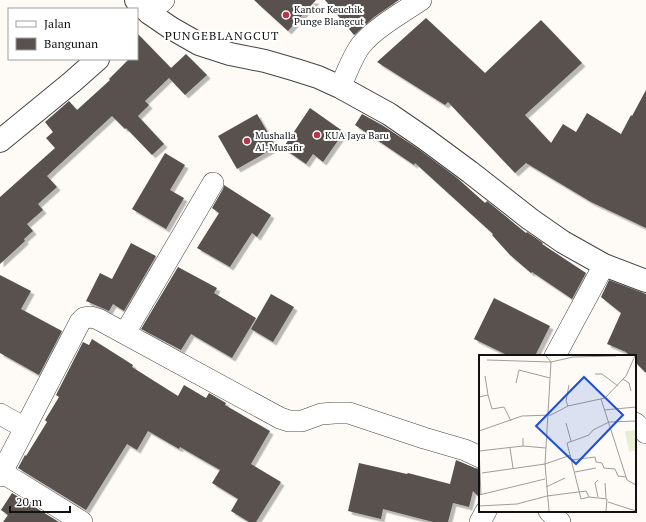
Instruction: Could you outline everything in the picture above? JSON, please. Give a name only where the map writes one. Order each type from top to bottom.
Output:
[{"type":"street","points":[[340,87],[354,56],[367,38],[421,0]]},
{"type":"street","points":[[147,9],[171,28],[199,44],[230,54],[265,61],[296,70],[318,77],[340,87],[388,114],[424,138],[562,242],[604,265],[646,282]]},
{"type":"street","points":[[0,141],[97,60]]},
{"type":"street","points":[[126,333],[213,183]]},
{"type":"street","points":[[556,355],[604,265]]},
{"type":"street","points":[[82,522],[1,474],[80,322],[84,318],[91,317],[98,319],[126,333],[289,421],[302,421],[321,414],[335,412],[349,413],[465,450],[479,457]]},
{"type":"street","points":[[0,414],[25,428]]},
{"type":"street","points":[[636,424],[646,433]]},
{"type":"street","points":[[480,522],[485,512]]},
{"type":"street","points":[[550,512],[560,522]]},
{"type":"building","name":"Kantor Keuchik Punge Blangcut","points":[[254,0],[316,0],[288,31]]},
{"type":"building","points":[[325,0],[399,0],[374,17],[354,35]]},
{"type":"building","points":[[426,18],[485,73],[541,20],[582,63],[525,115],[551,143],[563,124],[576,132],[587,113],[621,134],[646,90],[646,228],[591,202],[526,163],[515,173],[448,102],[445,105],[377,62]]},
{"type":"building","points":[[138,34],[171,68],[186,54],[207,75],[185,95],[169,78],[145,101],[149,105],[138,116],[164,144],[152,155],[112,116],[47,176],[57,187],[38,204],[43,210],[27,224],[33,231],[24,239],[25,241],[0,264],[0,197],[55,148],[46,138],[53,132],[45,122],[69,101],[77,110],[110,80],[109,79],[128,60],[138,60]]},
{"type":"building","name":"KUA Jaya Baru","points":[[310,108],[344,132],[323,162],[313,154],[306,164],[283,148]]},
{"type":"building","name":"Mushalla Al-Musafir","points":[[257,114],[276,147],[237,169],[218,136]]},
{"type":"building","points":[[362,114],[417,148],[456,177],[485,203],[487,201],[526,233],[527,232],[543,243],[542,244],[586,273],[572,299],[532,272],[531,273],[510,255],[492,235],[493,234],[415,163],[414,165],[355,125]]},
{"type":"building","points":[[165,153],[185,165],[170,190],[184,198],[166,229],[132,209]]},
{"type":"building","points":[[224,185],[271,215],[257,237],[252,233],[230,267],[197,248],[219,213],[212,208]]},
{"type":"building","points":[[131,243],[156,256],[124,311],[113,304],[109,311],[86,301],[100,273],[112,279]]},
{"type":"building","points":[[178,267],[217,288],[214,293],[256,318],[232,358],[191,334],[181,350],[141,329]]},
{"type":"building","points":[[0,275],[31,291],[21,309],[62,331],[39,375],[0,353]]},
{"type":"building","points":[[609,280],[646,294],[646,373],[636,363],[636,355],[629,355],[626,352],[607,344],[621,313],[601,297]]},
{"type":"building","points":[[271,294],[294,307],[273,342],[251,329]]},
{"type":"building","points":[[494,298],[550,326],[536,355],[507,355],[474,339]]},
{"type":"building","points":[[92,339],[133,365],[132,367],[178,396],[184,385],[206,398],[209,393],[226,403],[225,405],[270,431],[251,464],[281,482],[256,522],[249,522],[231,511],[238,499],[212,483],[220,470],[148,431],[137,450],[127,444],[86,510],[18,468],[47,422],[45,420],[59,397],[56,395],[83,342],[89,345]]},
{"type":"building","points":[[456,460],[479,469],[479,497],[473,491],[469,507],[453,503],[448,522],[433,522],[383,509],[381,519],[348,511],[359,463],[408,473],[450,484]]},
{"type":"building","points":[[12,493],[59,522],[3,522],[8,515],[1,510]]},
{"type":"place","name":"Kantor Keuchik Punge Blangcut","points":[[286,15]]},
{"type":"place","name":"KUA Jaya Baru","points":[[317,135]]},
{"type":"place","name":"Mushalla Al-Musafir","points":[[247,141]]},
{"type":"district","name":"PUNGEBLANGCUT","points":[[222,35]]}]
